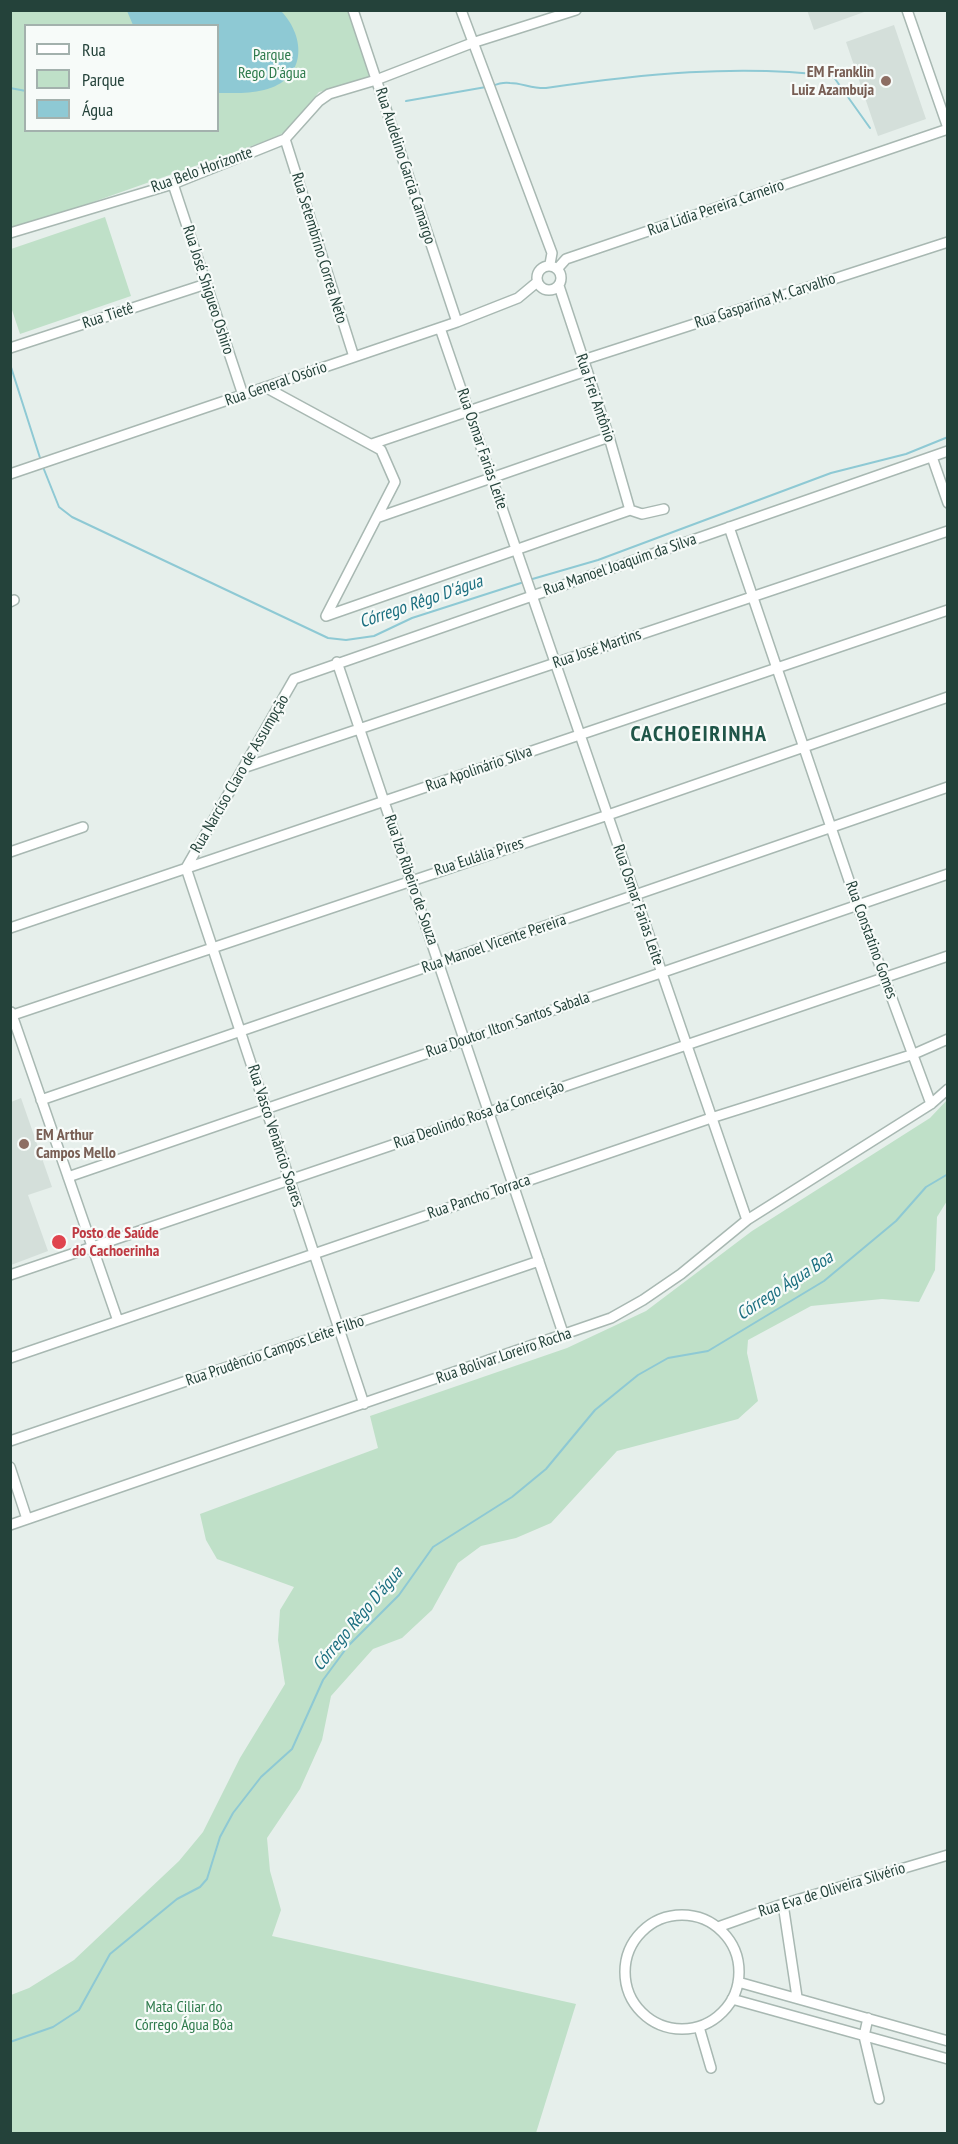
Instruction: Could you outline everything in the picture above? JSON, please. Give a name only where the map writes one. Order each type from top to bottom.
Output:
[{"type":"street","name":"Rua Audelino Garcia Camargo","points":[[353,10],[457,322]]},
{"type":"street","points":[[461,10],[489,90],[552,253],[554,266]]},
{"type":"street","points":[[907,10],[948,129]]},
{"type":"street","name":"Rua Belo Horizonte","points":[[10,233],[173,184],[285,139],[319,100],[329,94],[376,80],[472,43],[575,11]]},
{"type":"street","name":"Rua Lidia Pereira Carneiro","points":[[554,266],[566,259],[948,129]]},
{"type":"street","name":"Rua Setembrino Correa Neto","points":[[285,139],[354,357]]},
{"type":"street","name":"Rua José Shigueo Oshiro","points":[[173,184],[243,395]]},
{"type":"street","name":"Rua Gasparina M. Carvalho","points":[[582,360],[948,242]]},
{"type":"street","name":"Rua General Osório","points":[[10,474],[457,322],[518,298],[536,283],[536,276],[554,266]]},
{"type":"street","name":"Rua Frei Antônio","points":[[554,266],[630,510]]},
{"type":"street","points":[[536,283],[542,288],[559,286]]},
{"type":"street","name":"Rua Tietê","points":[[11,348],[206,284]]},
{"type":"street","name":"Rua Osmar Farias Leite","points":[[440,328],[747,1220]]},
{"type":"street","points":[[372,444],[586,371]]},
{"type":"street","points":[[265,387],[381,450],[394,482],[379,517],[326,616],[630,510],[642,514],[664,509]]},
{"type":"street","points":[[379,517],[609,437]]},
{"type":"street","name":"Rua Manoel Joaquim da Silva","points":[[294,679],[531,592],[729,527],[948,451]]},
{"type":"street","points":[[932,457],[948,503]]},
{"type":"street","points":[[729,527],[804,746]]},
{"type":"street","name":"Rua José Martins","points":[[246,766],[948,531]]},
{"type":"street","name":"Rua Apolinário Silva","points":[[10,928],[948,610]]},
{"type":"street","name":"Rua Izo Ribeiro de Souza","points":[[338,662],[564,1336]]},
{"type":"street","name":"Rua Narcíso Claro de Assumpção","points":[[186,868],[294,679]]},
{"type":"street","name":"Rua Eulália Pires","points":[[11,1013],[213,948],[608,815],[948,697]]},
{"type":"street","name":"Rua Constatino Gomes","points":[[804,746],[857,904],[931,1104]]},
{"type":"street","name":"Rua Manoel Vicente Pereira","points":[[41,1100],[948,787]]},
{"type":"street","points":[[10,852],[83,826]]},
{"type":"street","name":"Rua Vasco Venâncio Soares","points":[[186,868],[364,1404]]},
{"type":"street","name":"Rua Doutor Ilton Santos Sabala","points":[[68,1177],[948,874]]},
{"type":"street","name":"Rua Deolindo Rosa da Conceição","points":[[10,1275],[948,956]]},
{"type":"street","points":[[11,1013],[118,1321]]},
{"type":"street","name":"Rua Pancho Torraca","points":[[10,1358],[711,1118],[914,1054],[948,1039]]},
{"type":"street","name":"Rua Bolivar Loreiro Rocha","points":[[10,1525],[611,1318],[681,1274],[747,1220],[931,1104],[948,1089]]},
{"type":"street","name":"Rua Prudêncio Campos Leite Filho","points":[[10,1441],[539,1261]]},
{"type":"street","points":[[10,1467],[27,1519]]},
{"type":"street","name":"Rua Eva de Oliveira Silvério","points":[[718,1927],[783,1904],[948,1855]]},
{"type":"street","points":[[783,1904],[797,1997]]},
{"type":"street","points":[[679,1914],[698,1917],[718,1927],[728,1937],[737,1955],[738,1982],[725,2011],[710,2023],[699,2027],[672,2030],[654,2023],[638,2010],[626,1986],[626,1958],[633,1941],[645,1927],[661,1918],[679,1914]]},
{"type":"street","points":[[738,1982],[948,2041]]},
{"type":"street","points":[[732,1999],[948,2059]]},
{"type":"street","points":[[868,2018],[864,2036],[879,2099]]},
{"type":"street","points":[[699,2027],[711,2068]]},
{"type":"shaded area","points":[[807,10],[867,10],[867,11],[814,30]]},
{"type":"shaded area","name":"EM Franklin Luiz Azambuja","points":[[894,25],[926,119],[878,136],[846,42]]},
{"type":"shaded area","name":"EM Arthur Campos Mello","points":[[21,1098],[52,1187],[28,1195],[48,1251],[11,1265],[11,1102]]},
{"type":"green space","name":"Parque Rego D'água","points":[[11,11],[351,11],[374,78],[319,92],[288,129],[277,137],[11,231]]},
{"type":"green space","points":[[105,217],[131,296],[20,334],[11,307],[11,249]]},
{"type":"green space","name":"Mata Ciliar do Córrego Água Bôa","points":[[947,1100],[947,1201],[937,1217],[935,1270],[919,1302],[882,1299],[811,1306],[748,1340],[747,1353],[758,1401],[738,1419],[617,1451],[551,1523],[516,1538],[481,1546],[458,1563],[432,1610],[402,1638],[373,1649],[331,1696],[322,1740],[300,1789],[267,1838],[270,1871],[281,1910],[272,1936],[576,2004],[536,2133],[11,2133],[11,1995],[29,1988],[74,1960],[179,1861],[203,1832],[240,1758],[285,1684],[278,1640],[280,1610],[294,1587],[217,1559],[206,1540],[200,1514],[378,1448],[370,1416],[567,1348],[646,1311],[752,1231],[930,1118]]},
{"type":"water","points":[[127,11],[281,11],[295,33],[298,57],[295,68],[278,85],[253,92],[219,93],[219,24],[133,24]]},
{"type":"waterway","points":[[492,86],[508,83],[546,88],[690,72],[797,72],[833,76],[870,128]]},
{"type":"waterway","points":[[406,101],[486,87]]},
{"type":"waterway","points":[[10,88],[24,91]]},
{"type":"waterway","name":"Córrego Rêgo D'água","points":[[10,364],[41,461]]},
{"type":"waterway","name":"Córrego Rêgo D'água","points":[[529,580],[598,560],[831,473],[906,454],[948,437]]},
{"type":"waterway","name":"Córrego Rêgo D'água","points":[[43,467],[59,507],[72,517],[328,638],[346,640],[374,636],[412,618],[524,582]]},
{"type":"waterway","name":"Córrego Rêgo D'água","points":[[10,2042],[53,2027],[79,2010],[110,1954],[177,1899],[200,1887],[207,1879],[220,1837],[233,1813],[261,1777],[292,1749],[323,1680],[348,1646],[399,1595],[433,1547],[512,1497],[546,1469],[595,1410],[638,1375],[668,1358],[708,1351],[824,1281],[896,1221],[926,1187],[948,1174]]},
{"type":"place","name":"EM Franklin Luiz Azambuja","points":[[886,81]]},
{"type":"place","name":"EM Arthur Campos Mello","points":[[24,1144]]},
{"type":"place","name":"Posto de Saúde do Cachoerinha","points":[[59,1242]]},
{"type":"district","name":"CACHOEIRINHA","points":[[699,735]]},
{"type":"water label","name":"Córrego Água Boa","points":[[785,1286]]}]
